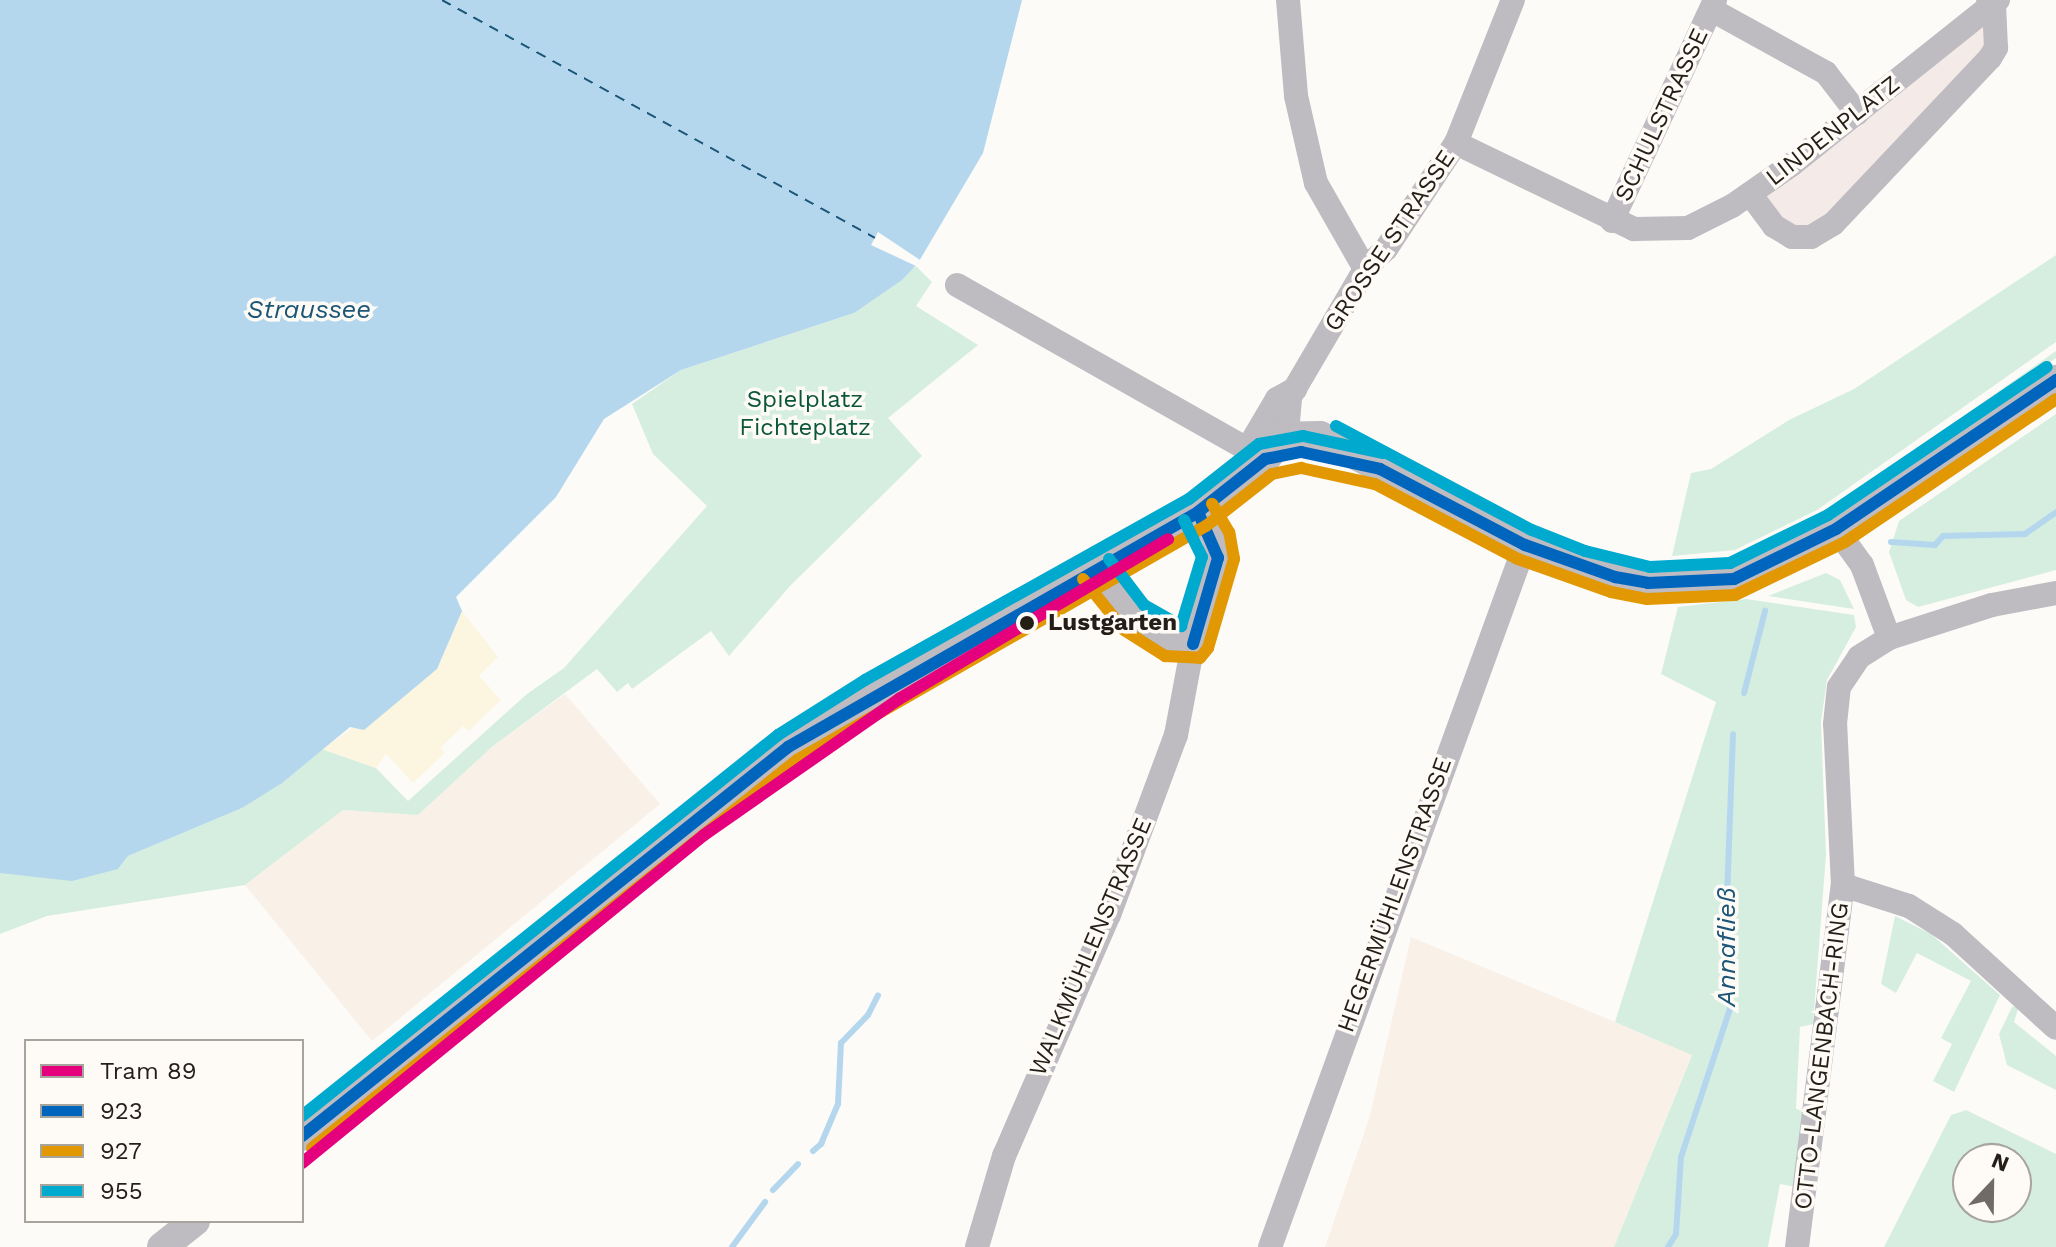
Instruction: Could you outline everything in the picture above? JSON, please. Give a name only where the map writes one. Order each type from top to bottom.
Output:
[{"type":"street","points":[[1288,0],[1296,96],[1316,183],[1365,269]]},
{"type":"street","name":"GROSSE STRASSE","points":[[1287,433],[1295,389],[1365,269],[1386,249],[1456,143],[1513,0]]},
{"type":"street","name":"LINDENPLATZ","points":[[1993,1],[1996,48],[1990,58],[1833,224],[1811,237],[1792,237],[1774,226],[1750,194],[1857,113],[1993,1]]},
{"type":"street","name":"SCHULSTRASSE","points":[[1612,221],[1713,5],[1826,73],[1857,113]]},
{"type":"street","points":[[1456,143],[1612,221],[1655,232],[1688,228],[1750,194]]},
{"type":"street","points":[[957,285],[1257,454],[1301,452],[1380,469]]},
{"type":"street","points":[[304,1134],[788,747],[1204,507],[1257,454],[1287,433],[1320,436],[1525,545],[1580,566],[1648,583],[1720,579],[1782,559],[1836,529],[2056,380]]},
{"type":"street","name":"GROSSE STRASSE","points":[[1257,454],[1277,399],[1295,389]]},
{"type":"street","name":"WALKMÜHLENSTRASSE","points":[[977,1247],[1004,1156],[1109,915],[1166,764],[1187,692],[1193,644],[1218,558],[1204,507]]},
{"type":"street","points":[[1836,529],[1862,565],[1889,638]]},
{"type":"street","name":"HEGERMÜHLENSTRASSE","points":[[1270,1247],[1525,545]]},
{"type":"street","points":[[1096,569],[1133,617],[1170,641],[1193,644]]},
{"type":"street","points":[[1843,885],[1835,724],[1839,687],[1859,657],[1889,638],[1992,605],[2056,593]]},
{"type":"street","name":"OTTO-LANGENBACH-RING","points":[[1797,1247],[1843,885],[1909,906],[1953,934],[2056,1028]]},
{"type":"street","points":[[162,1247],[192,1223]]},
{"type":"shaded area","points":[[1994,4],[1996,48],[1925,132],[1801,238],[1750,194]]},
{"type":"shaded area","points":[[565,694],[660,804],[372,1041],[245,885],[343,810],[418,815],[493,746]]},
{"type":"shaded area","points":[[1411,937],[1692,1054],[1614,1247],[1325,1247],[1369,1119]]},
{"type":"green space","points":[[2056,255],[2056,342],[1817,510],[1735,550],[1672,556],[1691,473],[1711,469],[1789,420],[1854,389]]},
{"type":"green space","name":"Spielplatz Fichteplatz","points":[[916,266],[932,282],[916,306],[978,345],[888,418],[922,456],[790,586],[729,656],[711,631],[632,689],[628,683],[617,692],[597,669],[493,746],[418,815],[343,810],[245,885],[47,916],[0,934],[0,873],[118,869],[128,856],[242,808],[322,749],[376,768],[408,801],[527,694],[564,668],[707,506],[653,454],[632,404],[681,370],[854,313]]},
{"type":"green space","points":[[2056,351],[2056,358],[1814,526],[1733,563],[1705,565],[1744,553],[1836,505]]},
{"type":"green space","points":[[2056,414],[2056,570],[1918,607],[1906,600],[1889,552],[1899,521]]},
{"type":"green space","points":[[1826,573],[1840,580],[1854,609],[1768,596]]},
{"type":"green space","points":[[1746,599],[1854,615],[1856,627],[1827,680],[1821,722],[1826,855],[1813,1024],[1800,1027],[1796,1109],[1806,1111],[1796,1187],[1780,1184],[1768,1247],[1614,1247],[1692,1055],[1615,1022],[1716,702],[1661,674],[1678,607]]},
{"type":"green space","points":[[1895,916],[1931,934],[2000,995],[1954,1092],[1933,1081],[1952,1044],[1941,1038],[1971,981],[1917,953],[1896,993],[1881,984]]},
{"type":"green space","points":[[2019,1006],[2014,1022],[2056,1056],[2056,1090],[2007,1065],[1999,1034],[2012,1007]]},
{"type":"green space","points":[[1966,1110],[2056,1154],[2056,1247],[1884,1247],[1951,1115]]},
{"type":"sand","points":[[462,611],[498,657],[479,676],[501,700],[469,731],[463,726],[441,747],[445,753],[413,783],[386,754],[376,768],[322,749],[437,669]]},
{"type":"water","name":"Straussee","points":[[0,0],[1022,0],[983,153],[918,263],[902,280],[854,313],[681,370],[604,419],[556,497],[456,597],[462,611],[437,669],[364,730],[350,727],[282,783],[242,808],[128,856],[118,869],[72,881],[0,873]]},
{"type":"pier","points":[[878,232],[920,260],[916,266],[871,245]]},
{"type":"waterway","points":[[1891,542],[1935,545],[1943,536],[2025,534],[2056,512]]},
{"type":"waterway","name":"Annafließ","points":[[1744,693],[1765,611]]},
{"type":"waterway","name":"Annafließ","points":[[1668,1247],[1676,1234],[1681,1157],[1730,1009],[1724,980],[1733,734]]},
{"type":"waterway","points":[[813,1151],[821,1144],[838,1104],[841,1043],[868,1015],[878,995]]},
{"type":"waterway","points":[[773,1190],[798,1164]]},
{"type":"waterway","points":[[732,1247],[765,1202]]},
{"type":"ferry route","points":[[442,0],[875,238]]},
{"type":"tram line","name":"89","points":[[304,1161],[704,835],[899,699],[1168,539]]},
{"type":"transit line","name":"955","points":[[1336,426],[1532,530],[1585,551],[1650,567],[1730,563],[1828,515],[2047,367]]},
{"type":"transit line","name":"923","points":[[304,1134],[788,747],[1198,512],[1265,459],[1301,452],[1380,469],[1525,545],[1615,577],[1648,583],[1734,579],[1836,529],[2056,380]]},
{"type":"transit line","name":"927","points":[[312,1148],[797,760],[1206,526],[1272,474],[1301,468],[1375,484],[1518,559],[1611,592],[1647,599],[1735,595],[1845,542],[2056,399]]},
{"type":"transit line","name":"955","points":[[304,1114],[778,735],[865,680],[1189,499],[1259,444],[1303,436],[1383,453]]},
{"type":"transit line","name":"927","points":[[1083,579],[1124,630],[1165,656],[1200,658],[1208,648],[1234,559],[1229,532],[1212,504]]},
{"type":"transit line","name":"923","points":[[1193,644],[1218,558],[1198,512]]},
{"type":"transit line","name":"955","points":[[1109,559],[1144,605],[1181,626],[1202,557],[1184,520]]},
{"type":"place","name":"Lustgarten","points":[[1027,623]]}]
